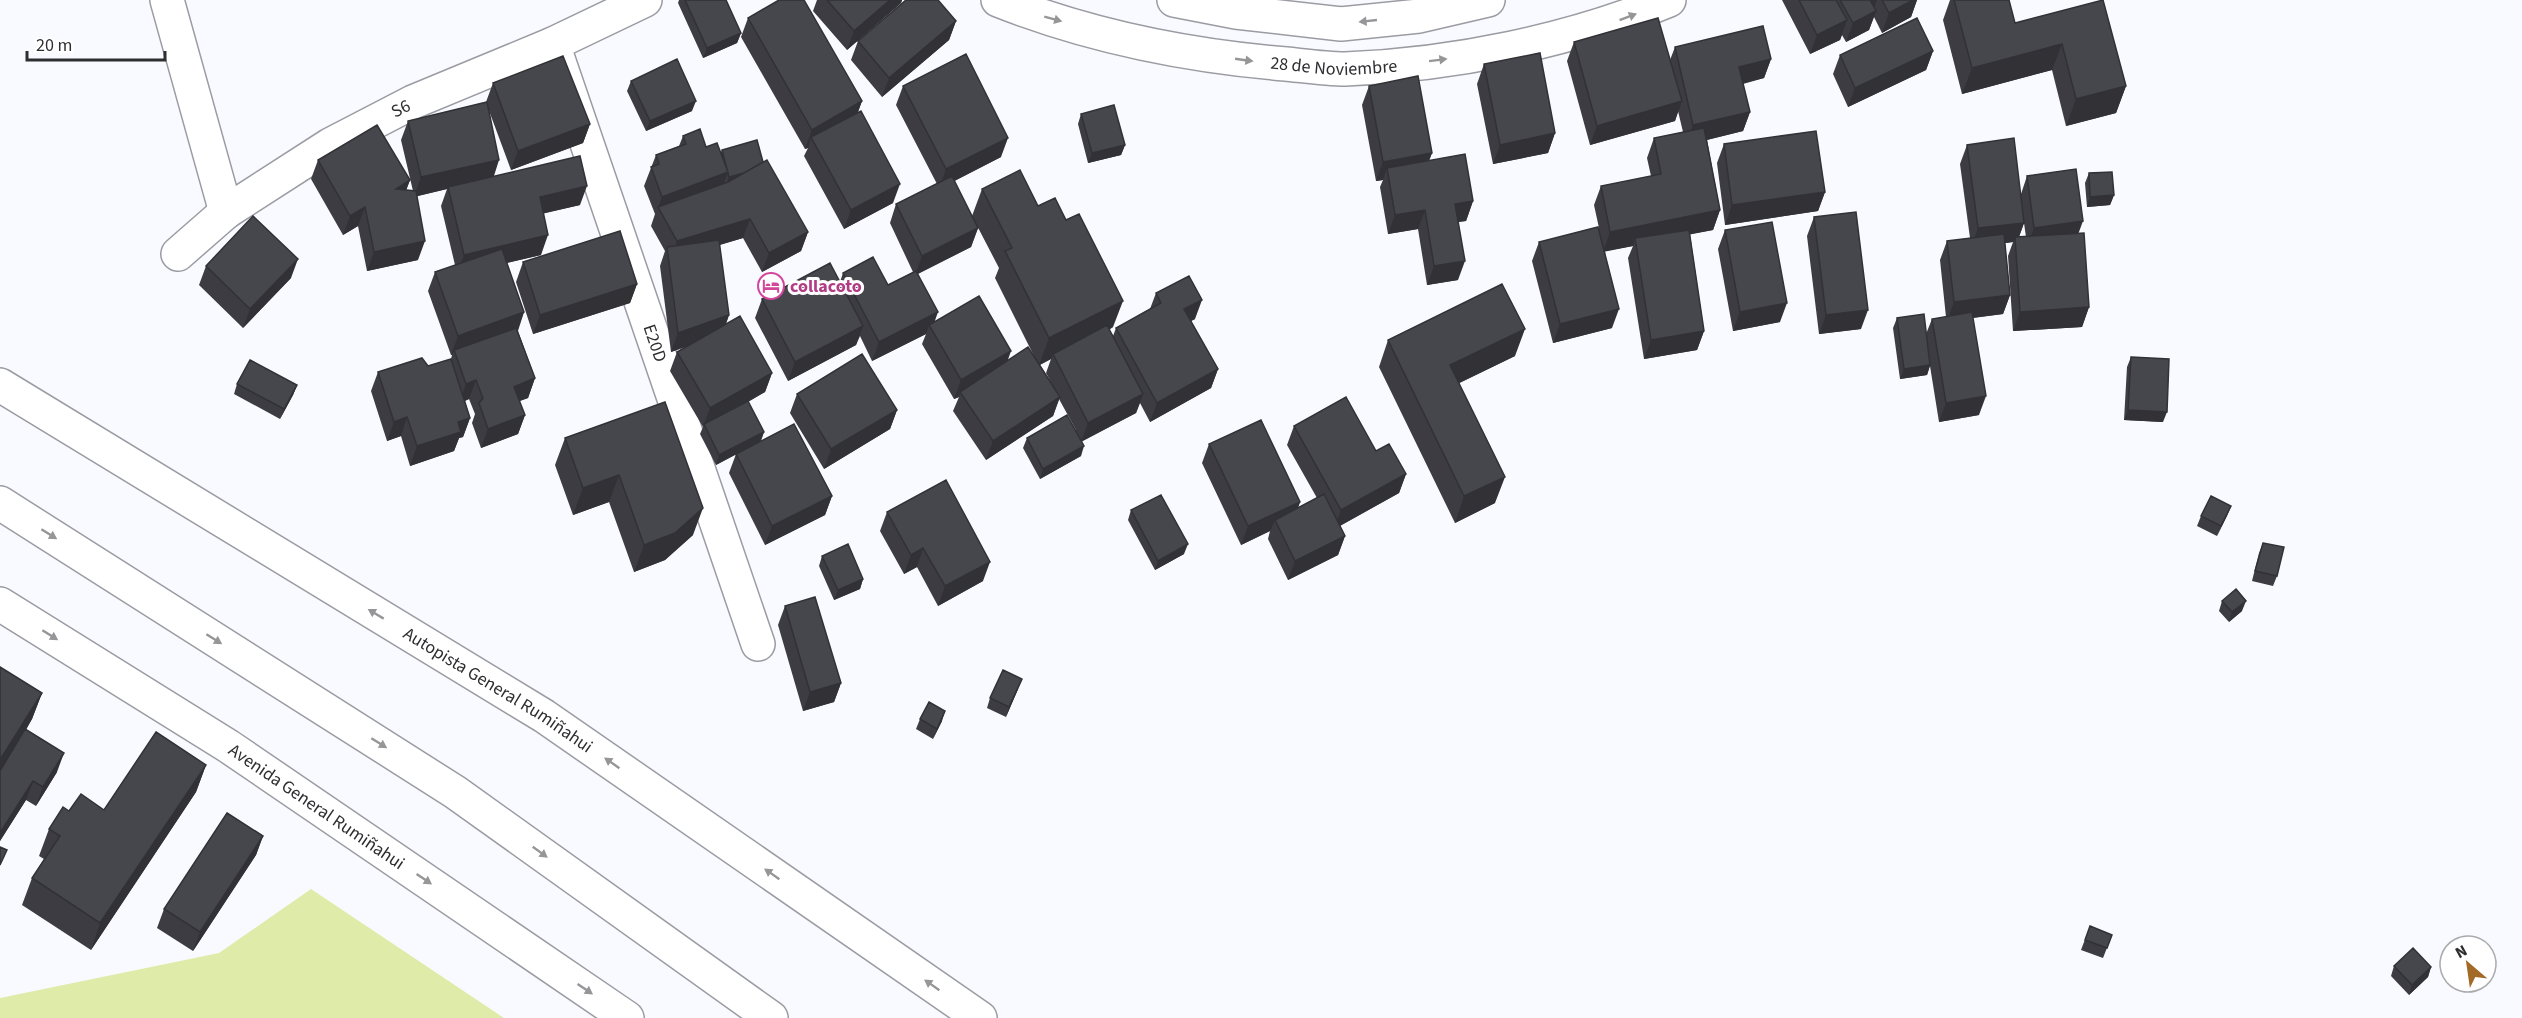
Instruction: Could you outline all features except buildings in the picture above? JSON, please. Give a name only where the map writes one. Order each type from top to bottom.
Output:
[{"type":"main road","points":[[167,0],[226,212]]},
{"type":"main road","name":"S6","points":[[178,254],[226,212],[330,145],[413,102],[553,44],[645,0]]},
{"type":"main road","name":"28 de Noviembre","points":[[998,0],[1033,14],[1154,46],[1246,61],[1344,69],[1441,61],[1534,42],[1623,19],[1669,0]]},
{"type":"main road","points":[[1174,0],[1236,12],[1341,24],[1419,16],[1488,0]]},
{"type":"main road","name":"E20D","points":[[553,44],[758,644]]},
{"type":"main road","name":"Autopista General Rumiñahui","points":[[0,385],[544,716],[980,1018]]},
{"type":"main road","points":[[0,503],[455,792],[771,1018]]},
{"type":"main road","name":"Avenida General Rumiñahui","points":[[0,604],[228,746],[627,1018]]},
{"type":"green space","points":[[311,889],[504,1018],[0,1018],[0,998],[219,953]]},
{"type":"place","name":"collacoto","points":[[771,286]]}]
